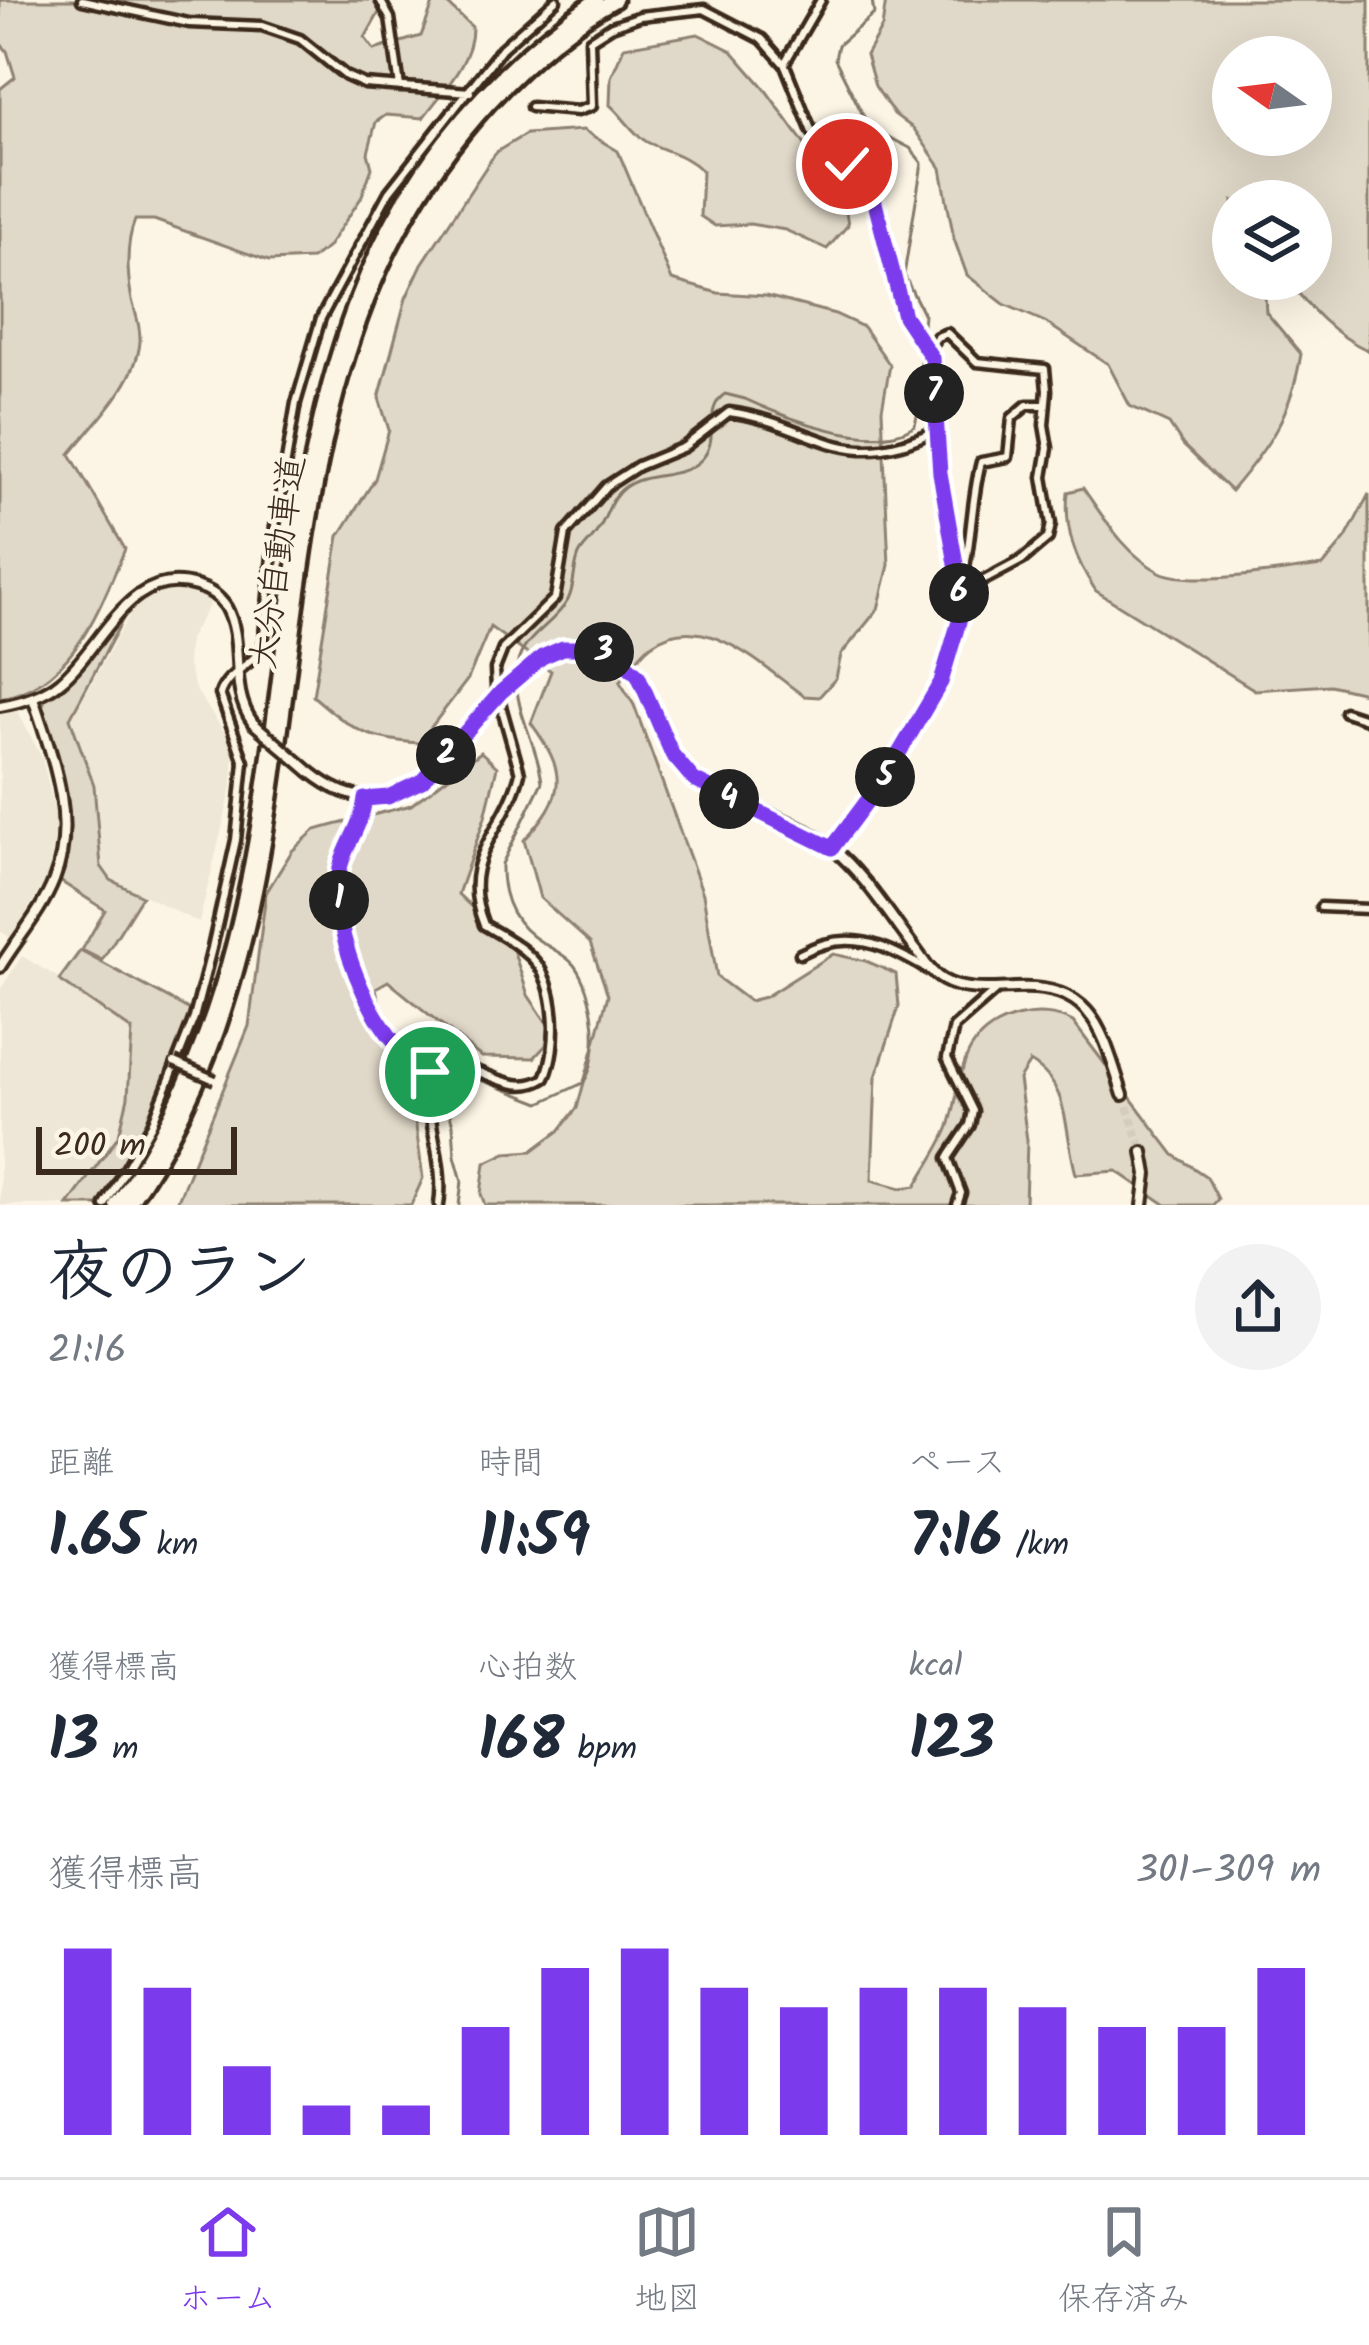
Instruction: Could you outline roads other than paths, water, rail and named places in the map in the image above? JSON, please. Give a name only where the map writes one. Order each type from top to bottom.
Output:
[{"type":"highway","name":"大分自動車道","points":[[116,1205],[186,1088],[224,981],[262,805],[290,578],[314,434],[360,286],[410,190],[463,117],[530,50],[596,0]]},
{"type":"highway","name":"大分自動車道","points":[[128,1205],[195,1092],[229,1002],[272,807],[317,473],[340,374],[369,291],[418,196],[471,122],[536,57],[615,7]]},
{"type":"street","points":[[82,0],[189,23],[262,26],[290,33],[346,76],[364,83],[470,92]]},
{"type":"street","points":[[380,0],[390,18],[400,87]]},
{"type":"street","points":[[105,1205],[143,1144],[200,998],[241,811],[242,752],[220,694],[263,645],[275,526],[311,340],[389,192],[502,48],[556,0]]},
{"type":"street","points":[[784,64],[821,0]]},
{"type":"street","points":[[615,7],[626,22]]},
{"type":"street","points":[[531,107],[578,111],[592,106],[590,40],[626,22],[685,8],[704,9],[762,39],[784,64],[812,132],[847,164],[874,199],[904,316],[932,358],[936,430],[960,618],[941,682],[885,777],[832,848]]},
{"type":"street","points":[[926,351],[946,334],[982,364],[1045,369],[1048,448],[1043,477],[1050,517],[1048,538],[1022,560],[959,593]]},
{"type":"street","points":[[959,593],[968,564],[981,462],[1008,457],[1012,418],[1027,405],[1045,405]]},
{"type":"street","points":[[430,1072],[450,1065],[522,1086],[545,1078],[553,1062],[555,1030],[542,972],[524,951],[484,925],[475,877],[484,844],[520,773],[495,670],[503,649],[555,598],[566,533],[578,514],[607,486],[638,466],[684,448],[729,412],[764,418],[854,450],[893,449],[936,430]]},
{"type":"street","points":[[0,706],[33,698],[75,668],[130,602],[152,586],[167,582],[200,587],[227,608],[236,639],[235,672],[244,711],[324,783],[365,799],[388,797],[422,781],[501,692],[542,657],[563,648],[609,654],[638,675],[672,754],[694,780],[832,848],[936,975]]},
{"type":"street","points":[[0,967],[43,902],[61,854],[58,772],[33,698]]},
{"type":"street","points":[[1346,712],[1369,719]]},
{"type":"street","points":[[365,799],[362,825],[340,868],[339,902],[352,967],[387,1033],[430,1072]]},
{"type":"street","points":[[1321,907],[1369,909]]},
{"type":"street","points":[[800,954],[821,944],[859,938],[888,947],[963,987],[1046,988],[1073,995],[1094,1016],[1124,1095]]},
{"type":"street","points":[[957,1205],[961,1192],[947,1158],[970,1125],[973,1111],[946,1058],[954,1027],[996,990]]},
{"type":"street","points":[[174,1062],[215,1080]]},
{"type":"street","points":[[430,1072],[428,1098],[440,1178],[439,1205]]},
{"type":"street","points":[[1143,1152],[1147,1174],[1143,1205]]},
{"type":"waterway","points":[[872,0],[874,14],[838,45],[835,59],[869,127],[910,148],[922,163],[904,275],[924,315],[922,337]]},
{"type":"waterway","points":[[459,1205],[462,1181],[443,1091],[445,1078],[468,1075],[540,1103],[583,1083],[593,1057],[594,1024],[581,976],[567,958],[524,928],[504,888],[502,864],[542,782],[517,688],[522,651],[568,600],[579,555],[615,497],[634,482],[684,470],[701,460],[710,443],[714,408],[725,394],[830,430],[877,436],[898,433],[915,425],[921,394],[921,346]]},
{"type":"tunnel","points":[[1123,1095],[1143,1152]]}]
